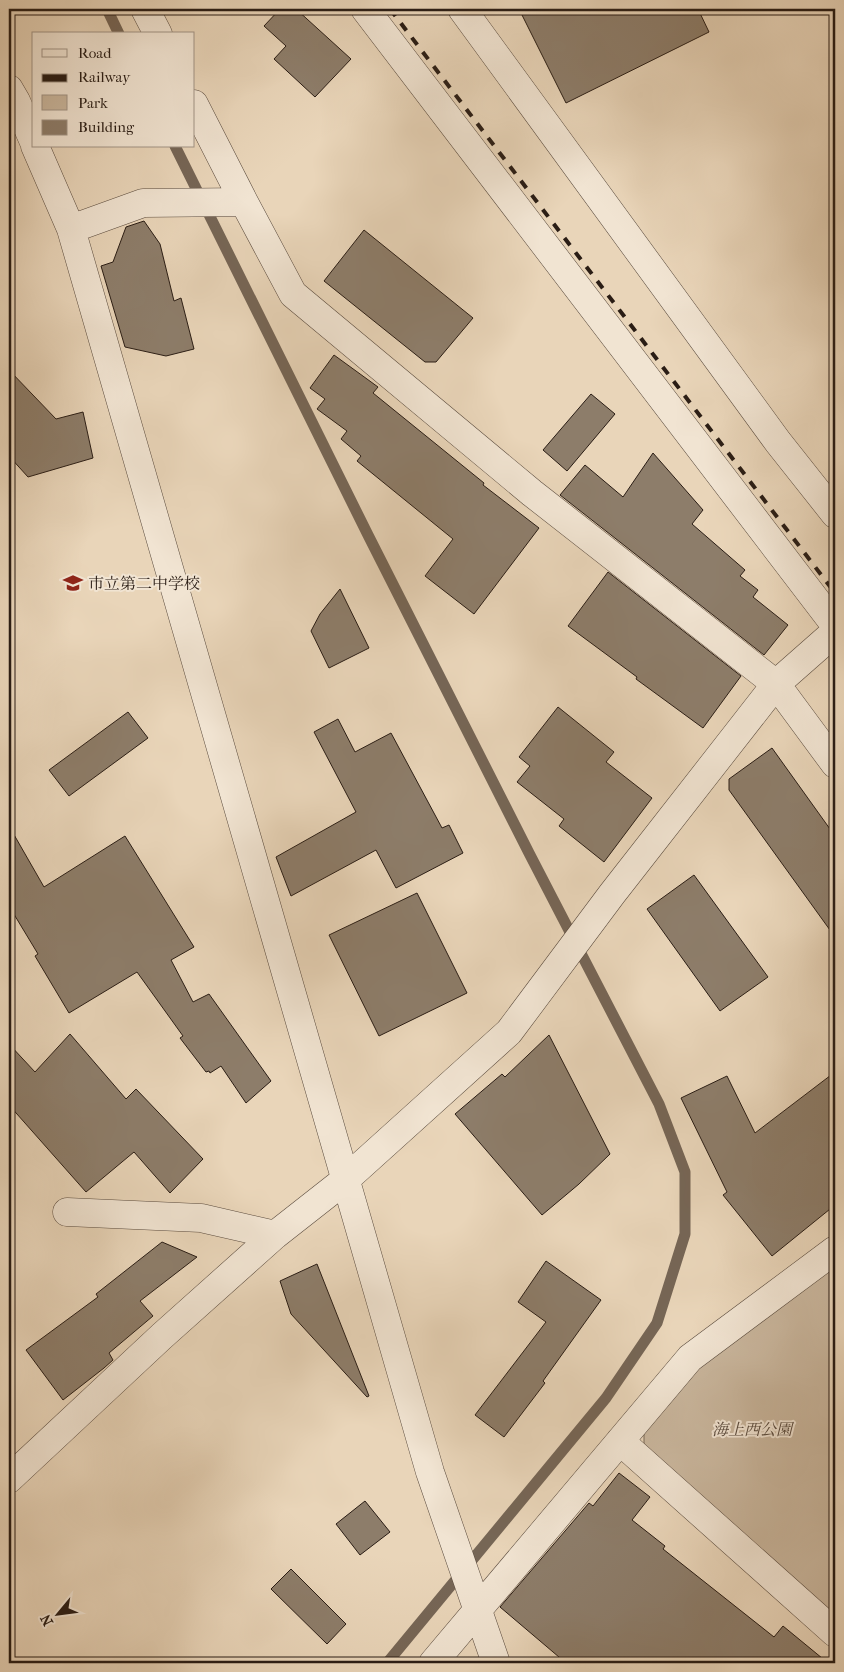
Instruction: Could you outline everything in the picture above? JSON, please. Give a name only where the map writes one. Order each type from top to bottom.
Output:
[{"type":"street","points":[[145,9],[157,32]]},
{"type":"street","points":[[365,9],[835,625]]},
{"type":"street","points":[[462,9],[772,434],[835,514]]},
{"type":"street","points":[[11,97],[32,138]]},
{"type":"street","points":[[195,106],[294,294],[532,493],[776,684],[835,764]]},
{"type":"street","points":[[37,148],[71,229],[430,1472],[496,1663]]},
{"type":"street","points":[[71,229],[143,203],[244,202]]},
{"type":"street","points":[[9,1479],[162,1336],[275,1235],[345,1180],[509,1032],[612,894],[776,684],[835,632]]},
{"type":"street","points":[[67,1212],[201,1218],[275,1235]]},
{"type":"street","points":[[433,1663],[690,1358],[835,1250]]},
{"type":"street","points":[[620,1441],[835,1633]]},
{"type":"green space","name":"海上西公園","points":[[832,1266],[835,1270],[835,1616],[644,1444],[644,1427],[697,1365]]},
{"type":"building","points":[[280,9],[296,9],[351,59],[315,97],[274,59],[286,46],[264,26]]},
{"type":"building","points":[[519,9],[698,9],[709,32],[566,103]]},
{"type":"building","points":[[144,221],[160,244],[174,301],[181,298],[194,349],[166,356],[125,347],[101,266],[113,262],[126,227]]},
{"type":"building","points":[[364,230],[473,318],[436,362],[425,362],[324,281]]},
{"type":"building","points":[[334,355],[378,387],[373,393],[484,483],[483,485],[539,528],[474,614],[425,576],[453,539],[357,461],[361,456],[341,439],[347,431],[317,409],[325,399],[310,388]]},
{"type":"building","points":[[9,370],[56,419],[83,412],[93,458],[28,477],[9,456]]},
{"type":"building","points":[[591,394],[615,414],[567,471],[543,450]]},
{"type":"building","points":[[653,453],[703,510],[692,524],[745,570],[740,576],[758,590],[753,597],[788,625],[764,655],[560,495],[585,465],[623,497]]},
{"type":"building","points":[[608,572],[741,676],[703,728],[568,626]]},
{"type":"building","points":[[340,589],[369,648],[329,668],[311,631],[320,614]]},
{"type":"building","points":[[558,707],[614,752],[606,762],[652,798],[604,862],[559,826],[564,819],[517,782],[530,766],[519,757]]},
{"type":"building","points":[[128,712],[148,738],[69,796],[49,770]]},
{"type":"building","points":[[338,719],[355,752],[391,733],[442,828],[449,825],[463,853],[396,888],[376,850],[291,896],[276,857],[356,812],[314,732]]},
{"type":"building","points":[[772,748],[835,836],[835,937],[729,790],[729,779]]},
{"type":"building","points":[[9,826],[44,887],[125,836],[194,947],[171,960],[193,1002],[209,994],[271,1081],[246,1103],[221,1066],[210,1073],[209,1071],[206,1072],[180,1038],[183,1036],[137,972],[69,1013],[35,956],[38,954],[9,906]]},
{"type":"building","points":[[694,875],[768,977],[720,1011],[647,909]]},
{"type":"building","points":[[417,893],[467,993],[379,1036],[329,935]]},
{"type":"building","points":[[70,1034],[126,1099],[136,1089],[203,1159],[170,1193],[134,1152],[86,1192],[9,1105],[9,1044],[35,1072]]},
{"type":"building","points":[[549,1035],[610,1154],[579,1184],[542,1215],[455,1114],[502,1074],[505,1077]]},
{"type":"building","points":[[835,1072],[835,1205],[772,1256],[723,1195],[727,1192],[681,1098],[727,1076],[755,1133]]},
{"type":"building","points":[[162,1242],[197,1257],[140,1301],[153,1316],[109,1353],[113,1360],[63,1400],[26,1350],[98,1297],[96,1294]]},
{"type":"building","points":[[546,1261],[601,1300],[543,1381],[545,1383],[504,1437],[475,1415],[546,1322],[518,1302]]},
{"type":"building","points":[[317,1264],[369,1396],[367,1397],[291,1314],[280,1281]]},
{"type":"building","points":[[619,1473],[650,1497],[632,1520],[665,1546],[663,1549],[774,1637],[783,1626],[828,1663],[566,1663],[500,1607],[589,1503],[593,1506]]},
{"type":"building","points":[[365,1501],[390,1532],[360,1555],[336,1524]]},
{"type":"building","points":[[291,1569],[346,1624],[327,1644],[271,1589]]},
{"type":"waterway","points":[[107,9],[118,32]]},
{"type":"waterway","points":[[176,148],[368,535],[659,1104],[685,1172],[685,1234],[657,1323],[606,1398],[387,1663]]},
{"type":"railway","points":[[390,9],[835,593]]},
{"type":"place","name":"市立第二中学校","points":[[73,583]]}]
